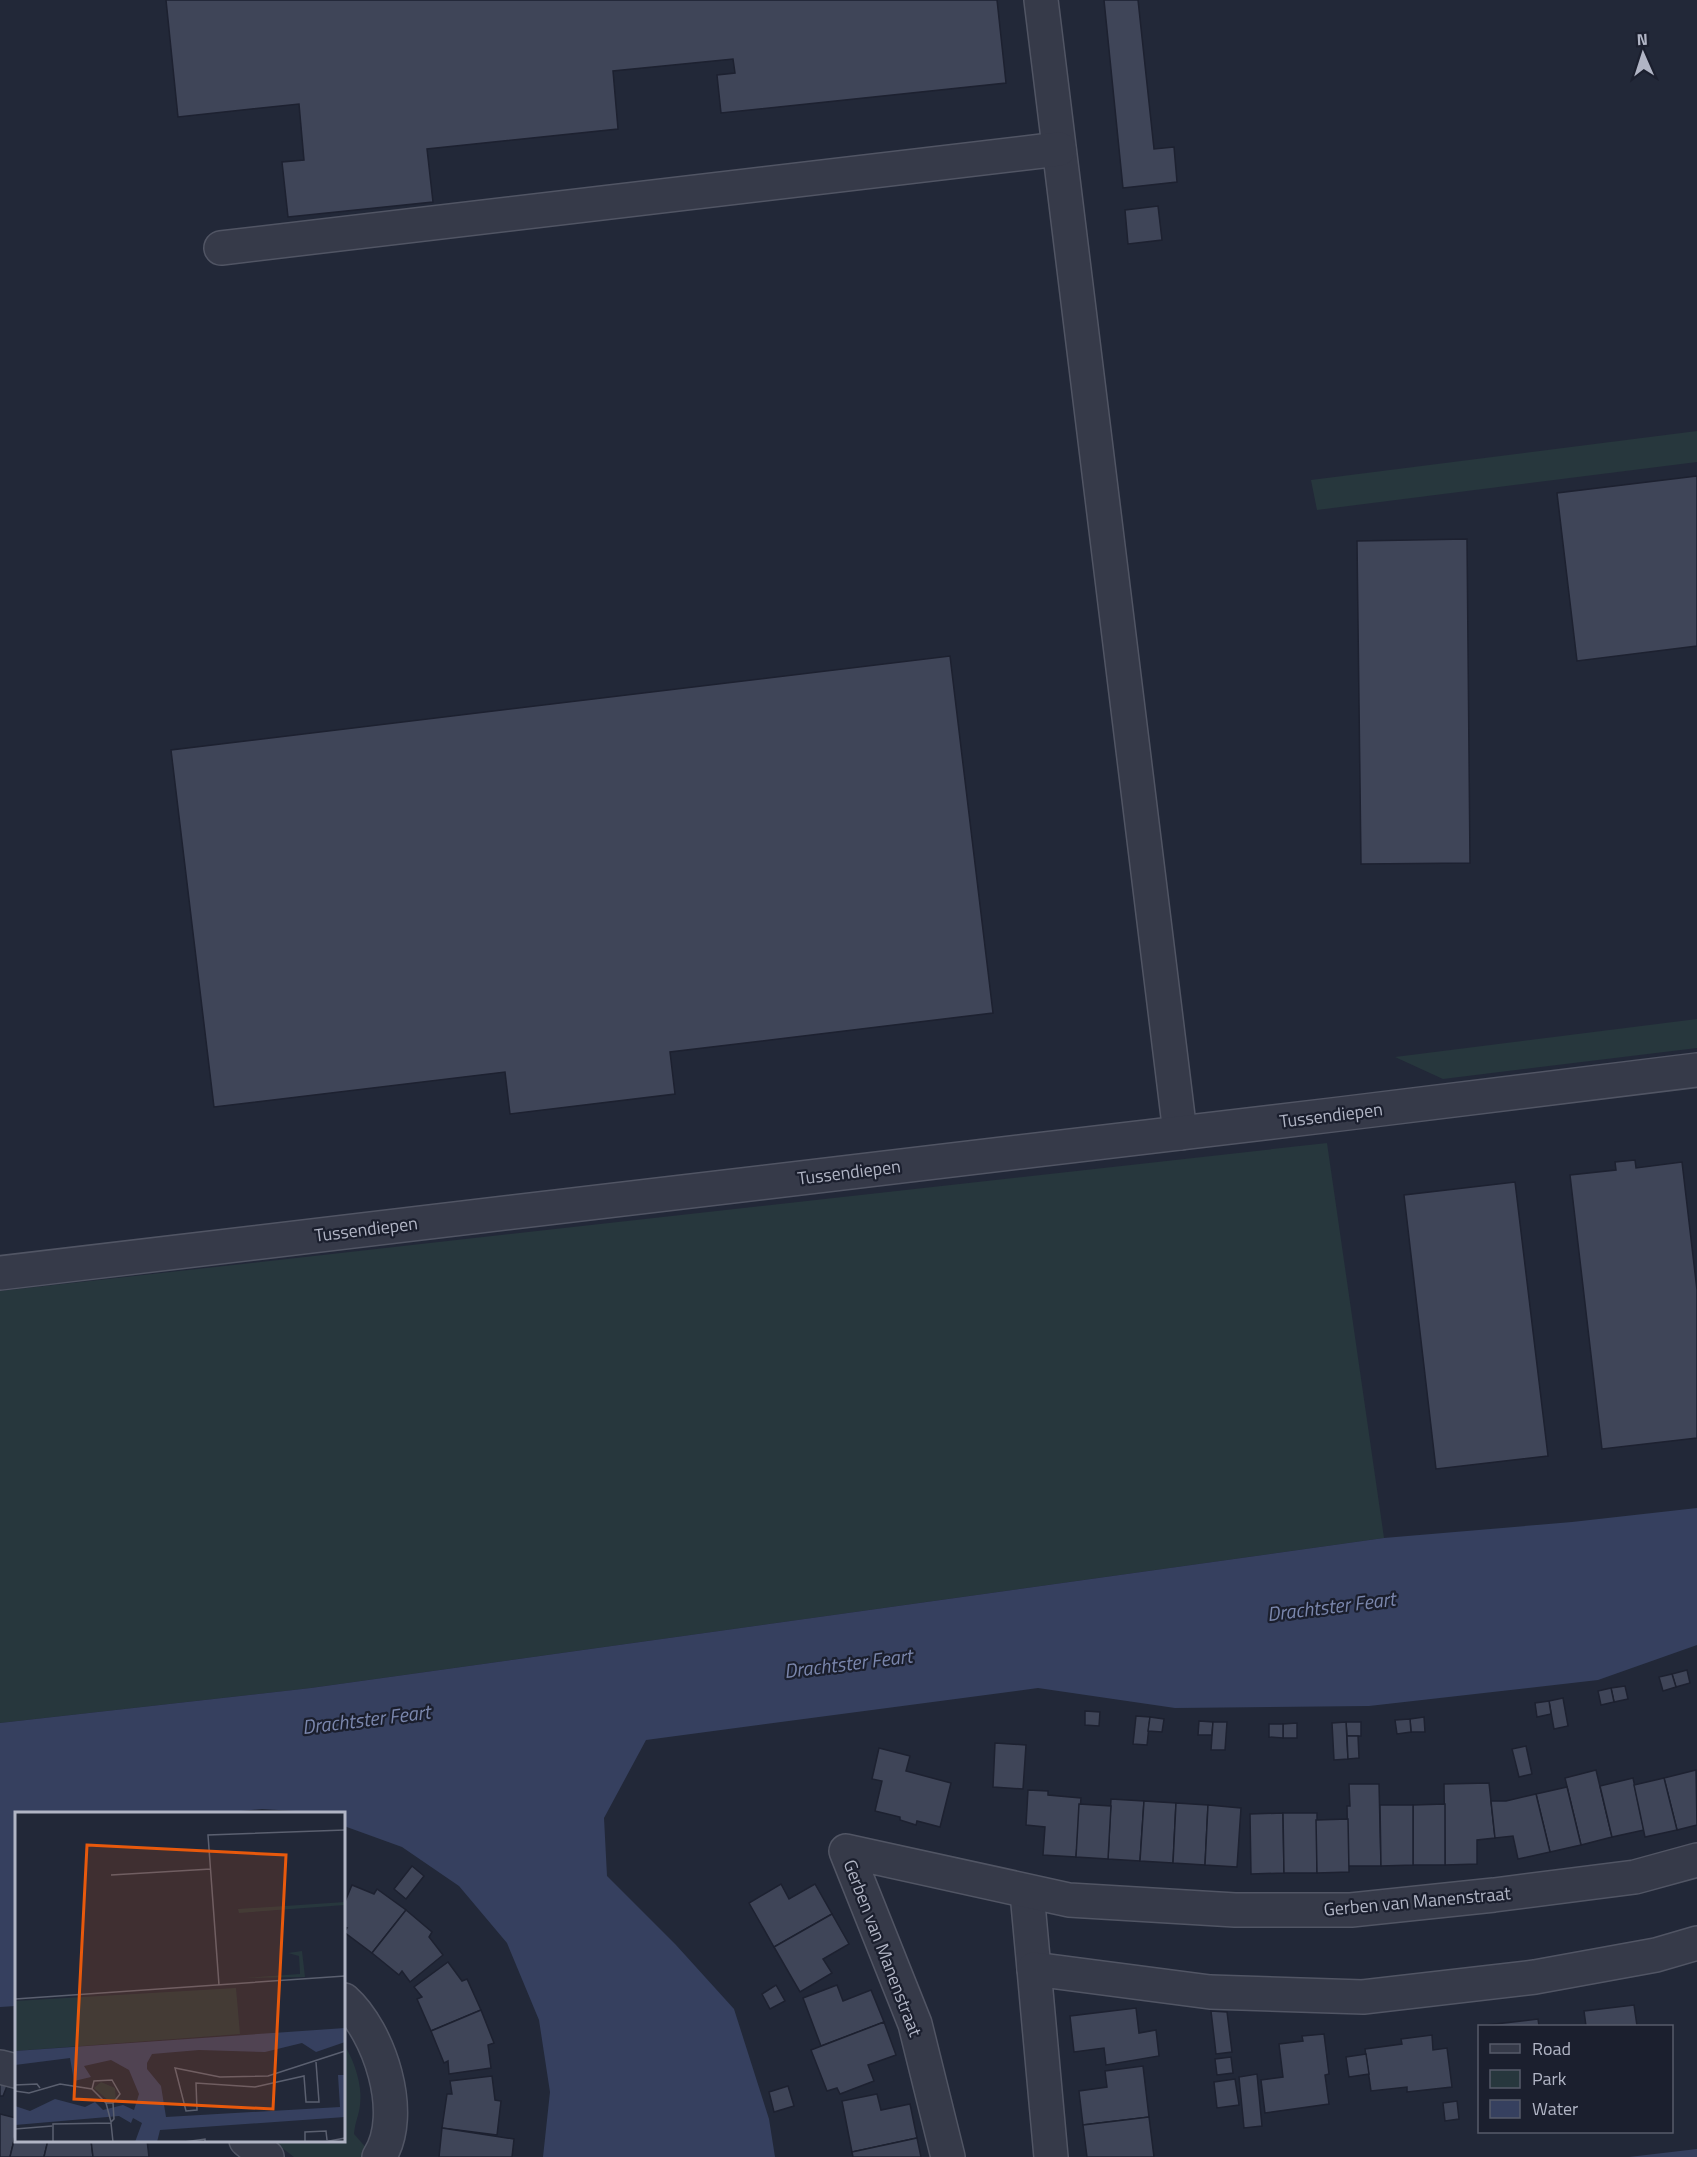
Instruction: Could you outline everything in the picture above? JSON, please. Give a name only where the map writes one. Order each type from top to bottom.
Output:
[{"type":"street","points":[[1041,0],[1180,1133]]},
{"type":"street","points":[[221,248],[1059,149]]},
{"type":"street","name":"Tussendiepen","points":[[0,1273],[1697,1070]]},
{"type":"street","name":"Gerben van Manenstraat","points":[[948,2157],[915,2024],[846,1851],[1027,1893],[1070,1900],[1235,1910],[1351,1910],[1635,1877],[1697,1860]]},
{"type":"street","points":[[1027,1893],[1051,2157]]},
{"type":"street","points":[[1034,1969],[1210,1992],[1363,1997],[1535,1977],[1656,1955],[1697,1943]]},
{"type":"street","points":[[345,2001],[371,2034],[382,2058],[389,2096],[388,2127],[379,2157]]},
{"type":"street","points":[[0,2067],[15,2071]]},
{"type":"street","points":[[248,2142],[267,2157]]},
{"type":"green space","points":[[1697,431],[1697,462],[1317,510],[1311,480]]},
{"type":"green space","points":[[1697,1019],[1697,1048],[1443,1079],[1395,1057]]},
{"type":"green space","points":[[1327,1143],[1384,1538],[311,1688],[0,1723],[0,1291]]},
{"type":"green space","points":[[345,2046],[354,2065],[361,2098],[354,2134],[368,2150],[361,2157],[294,2157],[274,2142],[345,2142]]},
{"type":"water","name":"Drachtster Feart","points":[[1697,1508],[1697,1645],[1598,1680],[1369,1706],[1175,1708],[1038,1688],[646,1740],[604,1818],[607,1876],[676,1945],[734,2009],[769,2119],[775,2157],[543,2157],[550,2092],[539,2020],[507,1943],[459,1886],[402,1847],[345,1826],[345,1812],[262,1809],[232,1812],[15,1812],[15,2006],[0,2007],[0,1723],[311,1688],[1384,1538],[1572,1522]]},
{"type":"water","points":[[1697,2149],[1697,2157],[1629,2157]]},
{"type":"building","points":[[166,0],[997,0],[1006,83],[721,113],[717,75],[735,73],[733,59],[613,71],[618,129],[427,149],[433,202],[288,217],[282,162],[304,160],[299,104],[178,117]]},
{"type":"building","points":[[1104,0],[1138,0],[1154,149],[1174,147],[1177,182],[1123,188]]},
{"type":"building","points":[[1158,206],[1162,240],[1128,244],[1125,210]]},
{"type":"building","points":[[1697,476],[1697,646],[1577,661],[1557,493]]},
{"type":"building","points":[[1467,539],[1470,863],[1361,864],[1357,541]]},
{"type":"building","points":[[950,656],[993,1013],[670,1052],[675,1094],[510,1114],[505,1072],[214,1107],[171,750]]},
{"type":"building","points":[[1635,1160],[1636,1168],[1682,1162],[1697,1290],[1697,1438],[1602,1449],[1570,1175],[1616,1170],[1615,1162]]},
{"type":"building","points":[[1515,1182],[1548,1456],[1436,1469],[1404,1195]]},
{"type":"building","points":[[1687,1670],[1690,1683],[1676,1687],[1672,1674]]},
{"type":"building","points":[[1672,1674],[1676,1687],[1663,1691],[1659,1677]]},
{"type":"building","points":[[1625,1686],[1628,1699],[1614,1702],[1611,1688]]},
{"type":"building","points":[[1611,1688],[1614,1702],[1601,1705],[1598,1691]]},
{"type":"building","points":[[1563,1698],[1568,1726],[1554,1729],[1549,1701]]},
{"type":"building","points":[[1549,1701],[1551,1714],[1537,1717],[1535,1703]]},
{"type":"building","points":[[1085,1711],[1100,1712],[1099,1726],[1085,1725]]},
{"type":"building","points":[[1136,1716],[1150,1717],[1147,1745],[1133,1744]]},
{"type":"building","points":[[1150,1717],[1164,1719],[1162,1732],[1148,1731]]},
{"type":"building","points":[[1424,1717],[1425,1732],[1411,1732],[1410,1719]]},
{"type":"building","points":[[1410,1719],[1411,1732],[1397,1734],[1395,1720]]},
{"type":"building","points":[[1199,1721],[1213,1722],[1212,1735],[1198,1735]]},
{"type":"building","points":[[1213,1722],[1227,1722],[1225,1750],[1211,1750]]},
{"type":"building","points":[[1346,1722],[1361,1722],[1361,1736],[1347,1736]]},
{"type":"building","points":[[1346,1722],[1348,1759],[1334,1760],[1332,1723]]},
{"type":"building","points":[[1297,1723],[1297,1738],[1283,1738],[1283,1724]]},
{"type":"building","points":[[1269,1724],[1283,1724],[1283,1738],[1269,1737]]},
{"type":"building","points":[[1347,1736],[1358,1736],[1359,1758],[1348,1759]]},
{"type":"building","points":[[995,1743],[1026,1745],[1023,1789],[993,1787]]},
{"type":"building","points":[[1526,1746],[1532,1774],[1519,1777],[1512,1749]]},
{"type":"building","points":[[879,1748],[910,1756],[906,1771],[951,1783],[940,1827],[917,1821],[916,1825],[900,1820],[900,1817],[875,1811],[882,1781],[872,1779]]},
{"type":"building","points":[[1596,1770],[1612,1837],[1581,1845],[1565,1778]]},
{"type":"building","points":[[1696,1770],[1697,1825],[1677,1830],[1664,1778]]},
{"type":"building","points":[[1633,1778],[1644,1830],[1612,1837],[1600,1786]]},
{"type":"building","points":[[1664,1778],[1677,1830],[1645,1837],[1634,1785]]},
{"type":"building","points":[[1489,1783],[1495,1838],[1477,1840],[1477,1864],[1445,1865],[1444,1784]]},
{"type":"building","points":[[1349,1784],[1379,1784],[1381,1866],[1348,1866]]},
{"type":"building","points":[[1567,1787],[1581,1845],[1550,1852],[1536,1794]]},
{"type":"building","points":[[1028,1790],[1048,1791],[1048,1795],[1081,1798],[1076,1857],[1043,1855],[1045,1827],[1026,1825]]},
{"type":"building","points":[[1536,1794],[1550,1852],[1518,1859],[1513,1836],[1495,1838],[1491,1801],[1506,1801]]},
{"type":"building","points":[[1111,1799],[1144,1801],[1140,1861],[1108,1859]]},
{"type":"building","points":[[1144,1801],[1176,1803],[1173,1863],[1140,1861]]},
{"type":"building","points":[[1176,1803],[1208,1805],[1205,1865],[1173,1863]]},
{"type":"building","points":[[1079,1804],[1111,1806],[1108,1859],[1076,1857]]},
{"type":"building","points":[[1445,1804],[1445,1865],[1413,1865],[1413,1805]]},
{"type":"building","points":[[1208,1805],[1241,1808],[1237,1867],[1205,1865]]},
{"type":"building","points":[[1380,1805],[1413,1805],[1413,1865],[1381,1866]]},
{"type":"building","points":[[1283,1813],[1284,1873],[1251,1874],[1250,1814]]},
{"type":"building","points":[[1283,1813],[1317,1813],[1317,1873],[1284,1873]]},
{"type":"building","points":[[1348,1819],[1349,1872],[1317,1873],[1316,1820]]},
{"type":"building","points":[[412,1866],[424,1876],[406,1899],[394,1889]]},
{"type":"building","points":[[781,1884],[789,1899],[815,1884],[832,1914],[774,1947],[749,1903]]},
{"type":"building","points":[[352,1885],[374,1894],[377,1889],[406,1910],[372,1953],[345,1933],[347,1928],[345,1927],[345,1902]]},
{"type":"building","points":[[406,1910],[432,1932],[429,1937],[443,1955],[410,1982],[402,1971],[399,1975],[372,1953]]},
{"type":"building","points":[[832,1914],[849,1944],[823,1959],[832,1973],[800,1992],[774,1947]]},
{"type":"building","points":[[448,1962],[462,1981],[467,1979],[481,2010],[431,2031],[417,1999],[422,1997],[414,1987]]},
{"type":"building","points":[[776,1985],[785,2001],[770,2009],[762,1994]]},
{"type":"building","points":[[837,1985],[843,2001],[871,1990],[884,2022],[821,2046],[803,1998]]},
{"type":"building","points":[[1634,2005],[1637,2025],[1586,2025],[1584,2011]]},
{"type":"building","points":[[1136,2008],[1139,2033],[1156,2030],[1159,2056],[1106,2065],[1104,2048],[1074,2052],[1070,2016]]},
{"type":"building","points":[[481,2010],[494,2043],[488,2045],[491,2068],[449,2074],[448,2061],[444,2063],[431,2031]]},
{"type":"building","points":[[1211,2011],[1227,2012],[1232,2052],[1216,2054]]},
{"type":"building","points":[[1538,2019],[1539,2025],[1487,2025]]},
{"type":"building","points":[[884,2022],[896,2055],[868,2065],[874,2081],[840,2094],[837,2088],[827,2091],[811,2050]]},
{"type":"building","points":[[1324,2034],[1329,2074],[1325,2075],[1329,2104],[1265,2113],[1261,2080],[1283,2077],[1279,2044],[1303,2041],[1302,2036]]},
{"type":"building","points":[[1432,2035],[1433,2050],[1447,2048],[1452,2087],[1407,2092],[1407,2087],[1371,2091],[1365,2049],[1402,2044],[1401,2039]]},
{"type":"building","points":[[1366,2054],[1369,2074],[1349,2077],[1346,2057]]},
{"type":"building","points":[[1231,2057],[1233,2073],[1217,2075],[1215,2059]]},
{"type":"building","points":[[1143,2066],[1149,2117],[1083,2125],[1079,2091],[1107,2087],[1105,2071]]},
{"type":"building","points":[[1257,2074],[1262,2126],[1244,2128],[1239,2077]]},
{"type":"building","points":[[492,2076],[495,2100],[501,2101],[497,2135],[442,2128],[447,2094],[452,2094],[450,2081]]},
{"type":"building","points":[[1235,2079],[1239,2105],[1217,2108],[1214,2082]]},
{"type":"building","points":[[0,2083],[7,2086],[3,2096],[0,2096]]},
{"type":"building","points":[[788,2086],[794,2106],[774,2112],[769,2092]]},
{"type":"building","points":[[877,2094],[881,2110],[910,2104],[917,2138],[852,2152],[842,2101]]},
{"type":"building","points":[[1457,2101],[1459,2119],[1445,2121],[1443,2103]]},
{"type":"building","points":[[0,2114],[15,2118],[15,2136],[10,2157],[0,2157]]},
{"type":"building","points":[[1149,2117],[1154,2157],[1087,2157],[1083,2125]]},
{"type":"building","points":[[442,2128],[514,2139],[512,2157],[439,2157]]},
{"type":"building","points":[[15,2136],[15,2142],[48,2142],[44,2157],[10,2157]]},
{"type":"building","points":[[917,2138],[921,2157],[853,2157],[852,2152]]},
{"type":"building","points":[[48,2142],[91,2142],[93,2157],[44,2157]]},
{"type":"building","points":[[91,2142],[147,2142],[149,2157],[93,2157]]}]
